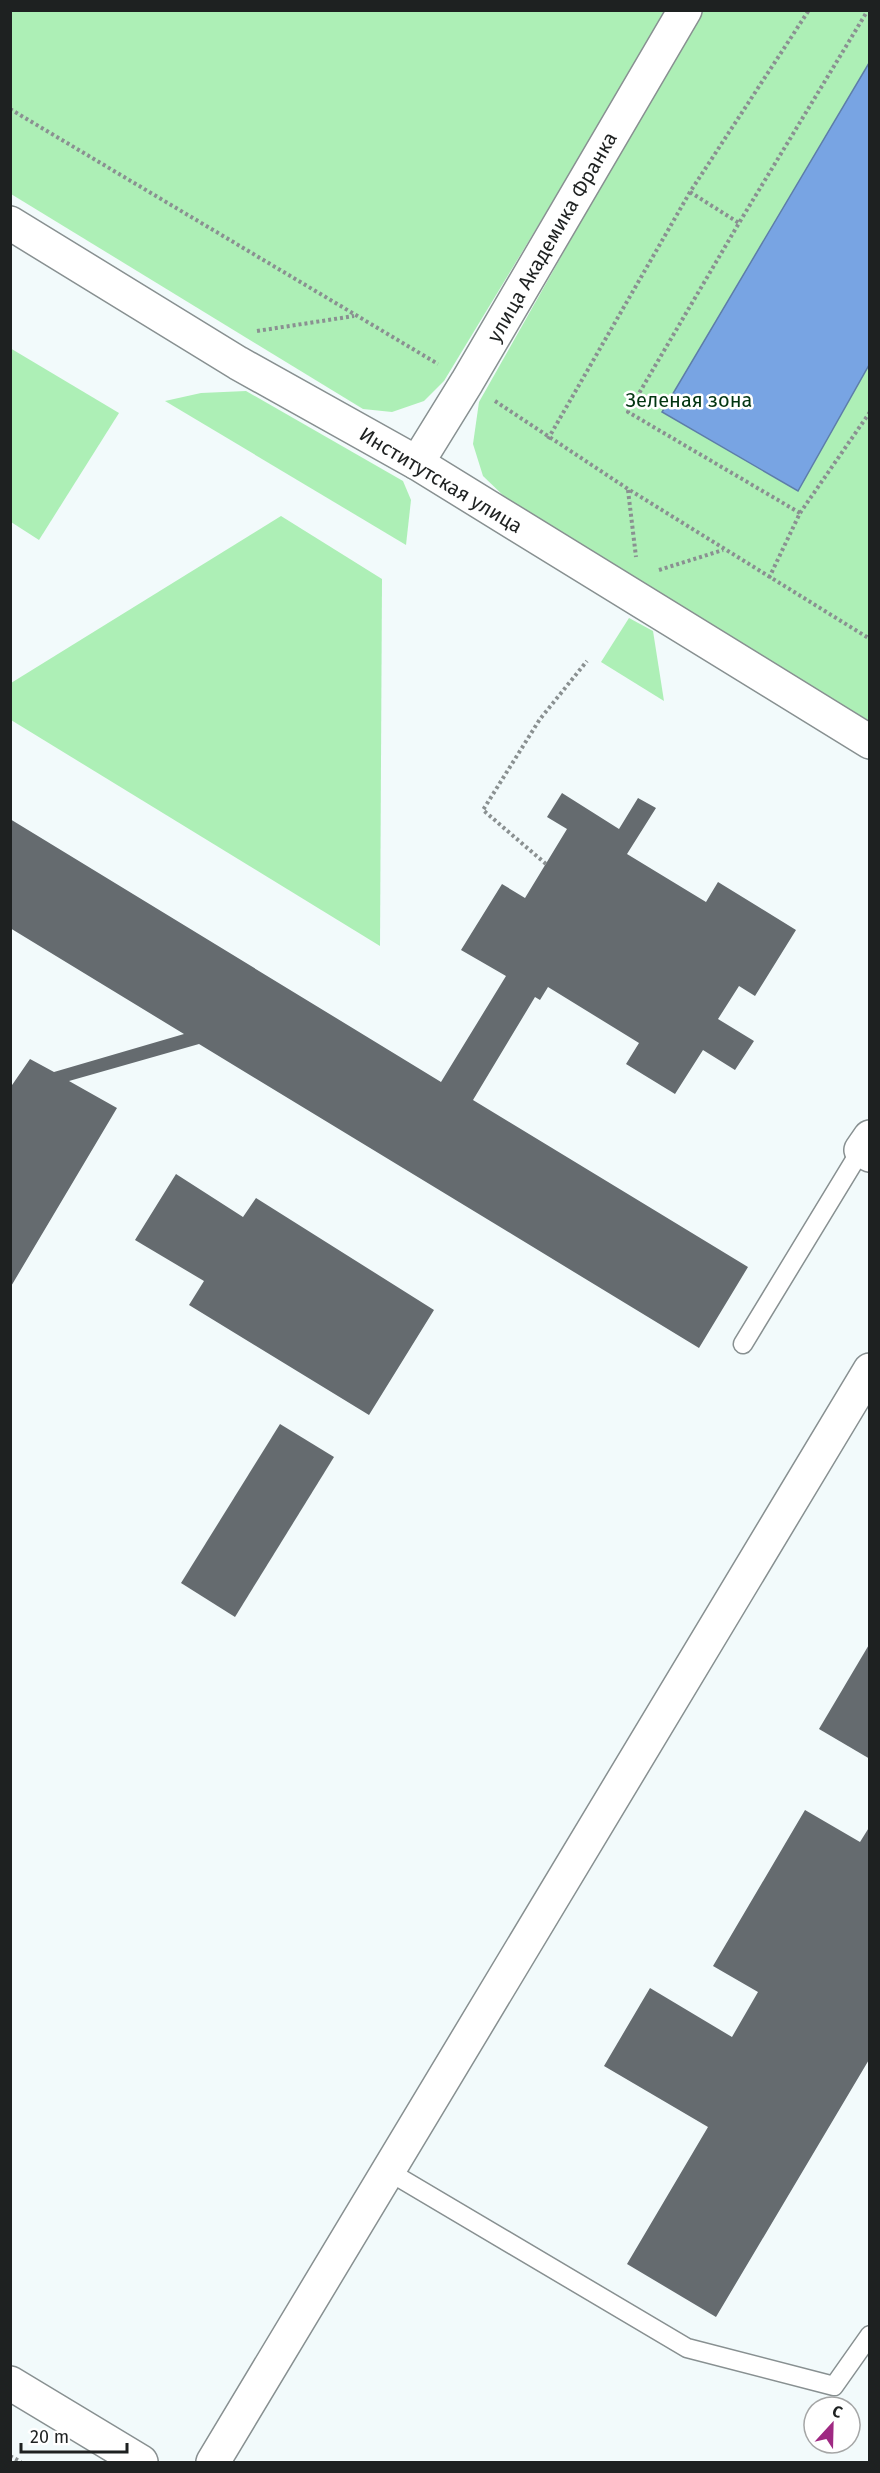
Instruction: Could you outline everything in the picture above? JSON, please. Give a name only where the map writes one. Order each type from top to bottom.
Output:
[{"type":"street","name":"улица Академика Франка","points":[[417,463],[685,10]]},
{"type":"street","name":"Институтская улица","points":[[10,223],[238,363],[417,463],[870,741]]},
{"type":"street","points":[[213,2463],[870,1370]]},
{"type":"street","points":[[10,2383],[141,2463]]},
{"type":"lane","points":[[743,1344],[867,1147]]},
{"type":"lane","points":[[388,2171],[687,2348],[834,2386],[870,2335]]},
{"type":"path","points":[[548,439],[690,192],[809,10]]},
{"type":"path","points":[[800,513],[628,412],[868,10]]},
{"type":"path","points":[[10,109],[441,366]]},
{"type":"path","points":[[690,192],[739,223]]},
{"type":"path","points":[[257,331],[354,316]]},
{"type":"path","points":[[490,398],[548,439],[870,639]]},
{"type":"path","points":[[769,578],[800,513],[870,412]]},
{"type":"path","points":[[628,489],[637,565]]},
{"type":"path","points":[[649,573],[724,550]]},
{"type":"path","points":[[546,864],[483,810],[540,719],[587,661]]},
{"type":"path","points":[[10,2456],[21,2463]]},
{"type":"green space","points":[[10,11],[668,11],[444,381],[424,401],[392,412],[363,409],[11,194]]},
{"type":"green space","name":"Зеленая зона","points":[[700,11],[869,11],[869,721],[511,503],[483,476],[473,444],[479,402]]},
{"type":"green space","points":[[10,348],[119,413],[39,540],[11,522]]},
{"type":"green space","points":[[246,391],[403,481],[411,500],[406,545],[165,401],[201,393]]},
{"type":"green space","points":[[281,516],[382,579],[380,946],[11,720],[11,683]]},
{"type":"green space","points":[[629,618],[653,631],[664,701],[601,662]]},
{"type":"water","points":[[869,63],[869,365],[798,491],[662,412]]},
{"type":"building","points":[[562,793],[619,829],[638,798],[656,808],[627,854],[706,902],[718,882],[796,930],[755,996],[739,986],[718,1019],[754,1041],[735,1070],[703,1050],[675,1094],[626,1064],[639,1043],[548,987],[540,1000],[535,997],[473,1100],[748,1267],[699,1348],[199,1044],[69,1081],[117,1108],[10,1288],[10,1088],[30,1059],[54,1072],[184,1034],[10,928],[10,819],[441,1082],[506,976],[461,950],[502,884],[525,898],[567,829],[547,817]]},
{"type":"building","points":[[176,1174],[243,1217],[256,1198],[434,1310],[369,1415],[189,1305],[204,1281],[135,1240]]},
{"type":"building","points":[[280,1424],[334,1457],[235,1617],[181,1583]]},
{"type":"building","points":[[870,1643],[870,1759],[819,1729]]},
{"type":"building","points":[[805,1810],[860,1842],[870,1826],[870,2058],[716,2317],[627,2264],[708,2127],[604,2066],[650,1988],[732,2037],[758,1992],[713,1966]]}]
